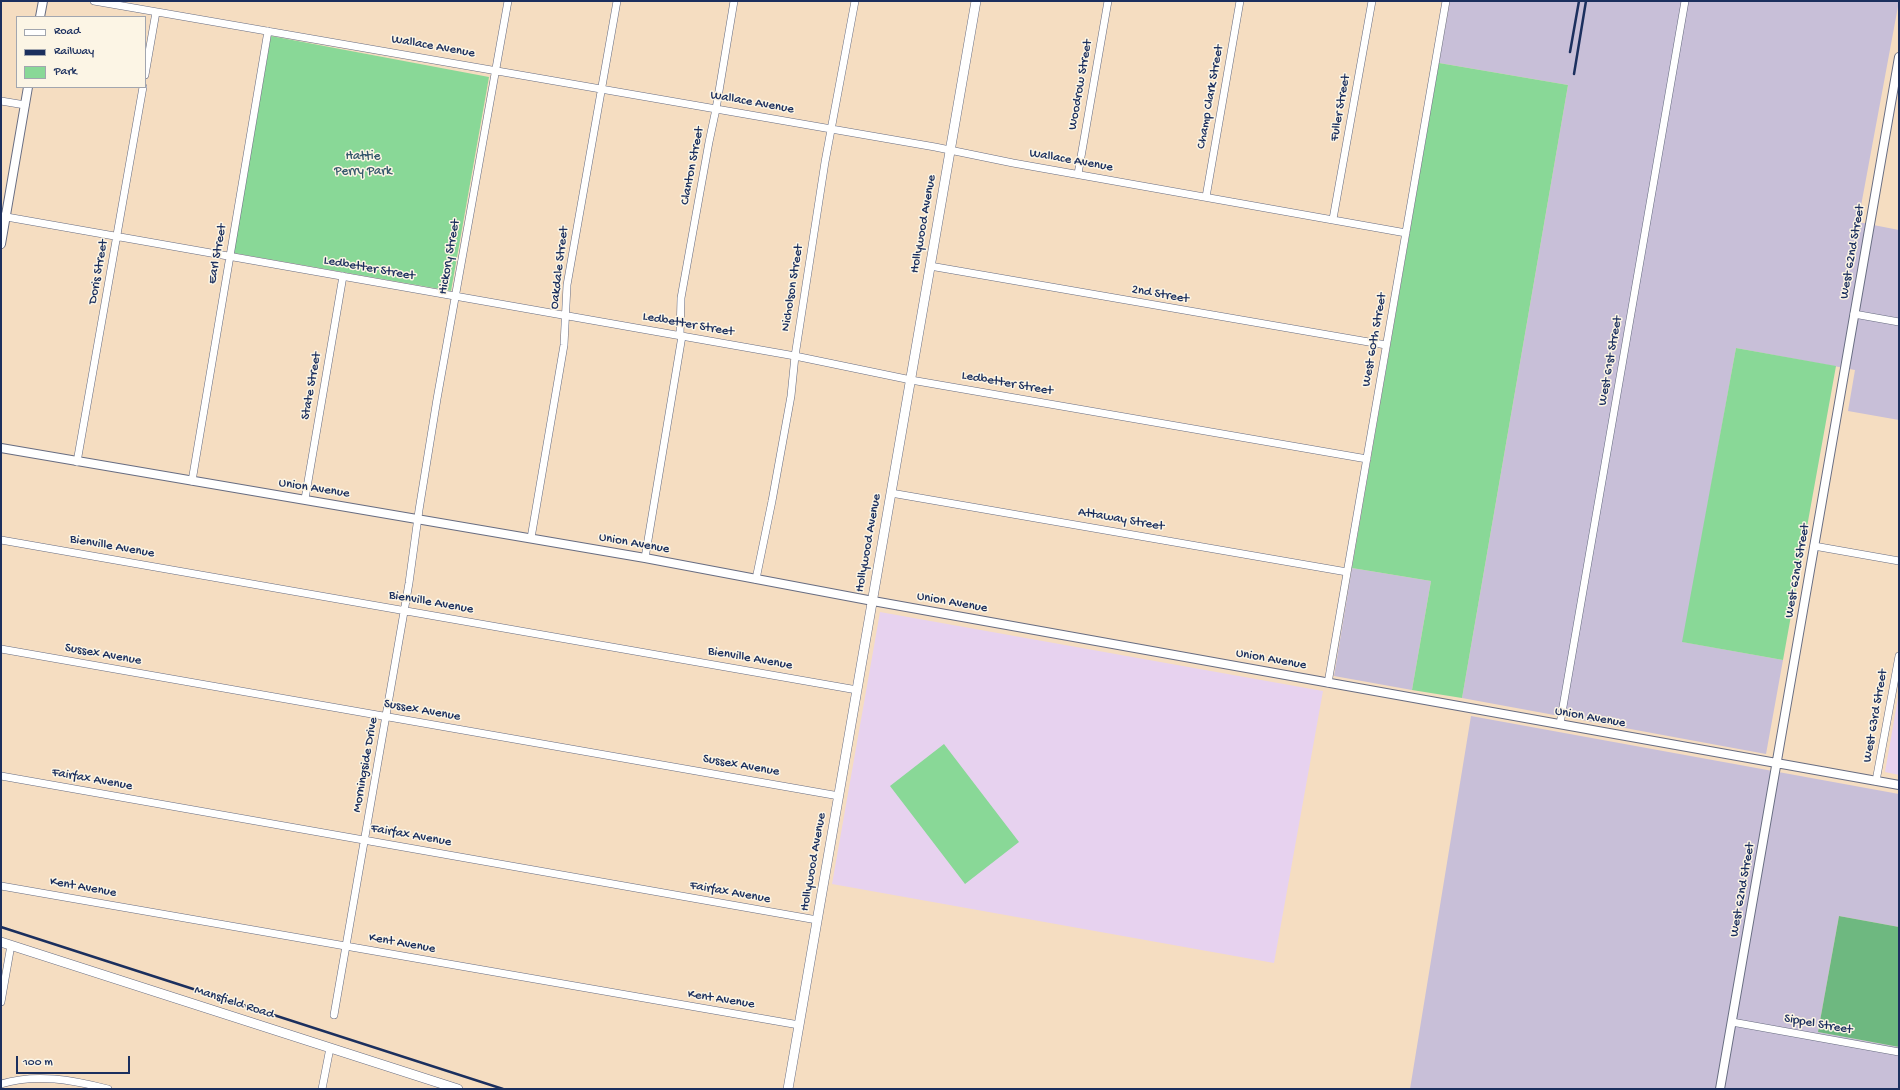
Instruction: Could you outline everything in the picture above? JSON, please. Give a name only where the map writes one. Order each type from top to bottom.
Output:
[{"type":"main road","name":"Hollywood Avenue","points":[[788,1089],[976,1]]},
{"type":"main road","name":"Mansfield Road","points":[[1,942],[458,1089]]},
{"type":"street","points":[[40,16],[43,1]]},
{"type":"street","name":"Wallace Avenue","points":[[94,1],[832,129],[1406,232]]},
{"type":"street","name":"Hickory Street","points":[[418,518],[508,1]]},
{"type":"street","name":"Oakdale Street","points":[[531,538],[562,359],[567,285],[617,1]]},
{"type":"street","name":"Clanton Street","points":[[644,558],[681,336],[681,298],[716,109],[734,1]]},
{"type":"street","name":"Nicholson Street","points":[[756,579],[791,396],[795,356],[824,170],[855,1]]},
{"type":"street","name":"Woodrow Street","points":[[1078,174],[1108,1]]},
{"type":"street","name":"Champ Clark Street","points":[[1206,197],[1240,1]]},
{"type":"street","name":"Fuller Street","points":[[1333,219],[1372,1]]},
{"type":"street","name":"West 60th Street","points":[[1328,683],[1446,1]]},
{"type":"street","name":"West 61st Street","points":[[1560,724],[1685,1]]},
{"type":"street","points":[[146,69],[156,12]]},
{"type":"street","name":"Earl Street","points":[[192,480],[268,31]]},
{"type":"street","name":"West 62nd Street","points":[[1720,1089],[1899,57]]},
{"type":"street","points":[[1,244],[3,216],[28,88]]},
{"type":"street","name":"Doris Street","points":[[77,462],[143,88]]},
{"type":"street","points":[[1,101],[25,105]]},
{"type":"street","name":"Ledbetter Street","points":[[3,216],[795,356],[911,380],[1366,459]]},
{"type":"street","name":"2nd Street","points":[[930,266],[1386,346]]},
{"type":"street","name":"State Street","points":[[305,499],[343,276]]},
{"type":"street","points":[[1854,314],[1899,322]]},
{"type":"street","name":"Union Avenue","points":[[1,448],[77,462],[418,518],[644,558],[873,601],[1899,785]]},
{"type":"street","name":"Attaway Street","points":[[891,493],[1347,572]]},
{"type":"street","name":"Morningside Drive","points":[[334,1015],[387,717],[418,518]]},
{"type":"street","name":"Bienville Avenue","points":[[1,540],[857,690]]},
{"type":"street","points":[[1814,546],[1899,561]]},
{"type":"street","name":"Sussex Avenue","points":[[1,649],[839,796]]},
{"type":"street","name":"West 63rd Street","points":[[1876,781],[1899,656]]},
{"type":"street","name":"Fairfax Avenue","points":[[1,776],[817,920]]},
{"type":"street","name":"Kent Avenue","points":[[1,886],[799,1025]]},
{"type":"street","points":[[1,1002],[11,945]]},
{"type":"street","name":"Sippel Street","points":[[1732,1022],[1899,1052]]},
{"type":"street","points":[[322,1089],[330,1048]]},
{"type":"street","points":[[1,1084],[55,1078],[90,1087],[108,1089]]},
{"type":"shaded area","points":[[1450,1],[1899,1],[1858,222],[1899,230],[1899,420],[1848,411],[1855,370],[1736,348],[1683,642],[1783,660],[1766,754],[1462,698],[1568,85],[1439,63]]},
{"type":"shaded area","points":[[1352,568],[1431,581],[1412,690],[1334,676]]},
{"type":"shaded area","points":[[880,612],[1323,691],[1274,963],[832,884]]},
{"type":"shaded area","points":[[1899,692],[1899,775],[1885,772]]},
{"type":"shaded area","points":[[1471,716],[1899,794],[1899,927],[1839,916],[1818,1032],[1899,1047],[1899,1089],[1410,1089]]},
{"type":"green space","name":"Hattie Perry Park","points":[[271,36],[489,77],[451,291],[234,253]]},
{"type":"green space","points":[[1439,63],[1568,85],[1462,698],[1412,690],[1431,581],[1352,568]]},
{"type":"green space","points":[[1736,348],[1836,366],[1783,660],[1682,642]]},
{"type":"green space","points":[[944,744],[1019,842],[965,884],[890,786]]},
{"type":"green space","points":[[1839,916],[1899,927],[1899,1047],[1818,1032]]},
{"type":"railway","points":[[1570,52],[1579,1]]},
{"type":"railway","points":[[1574,74],[1586,1]]},
{"type":"railway","points":[[1,927],[503,1089]]}]
